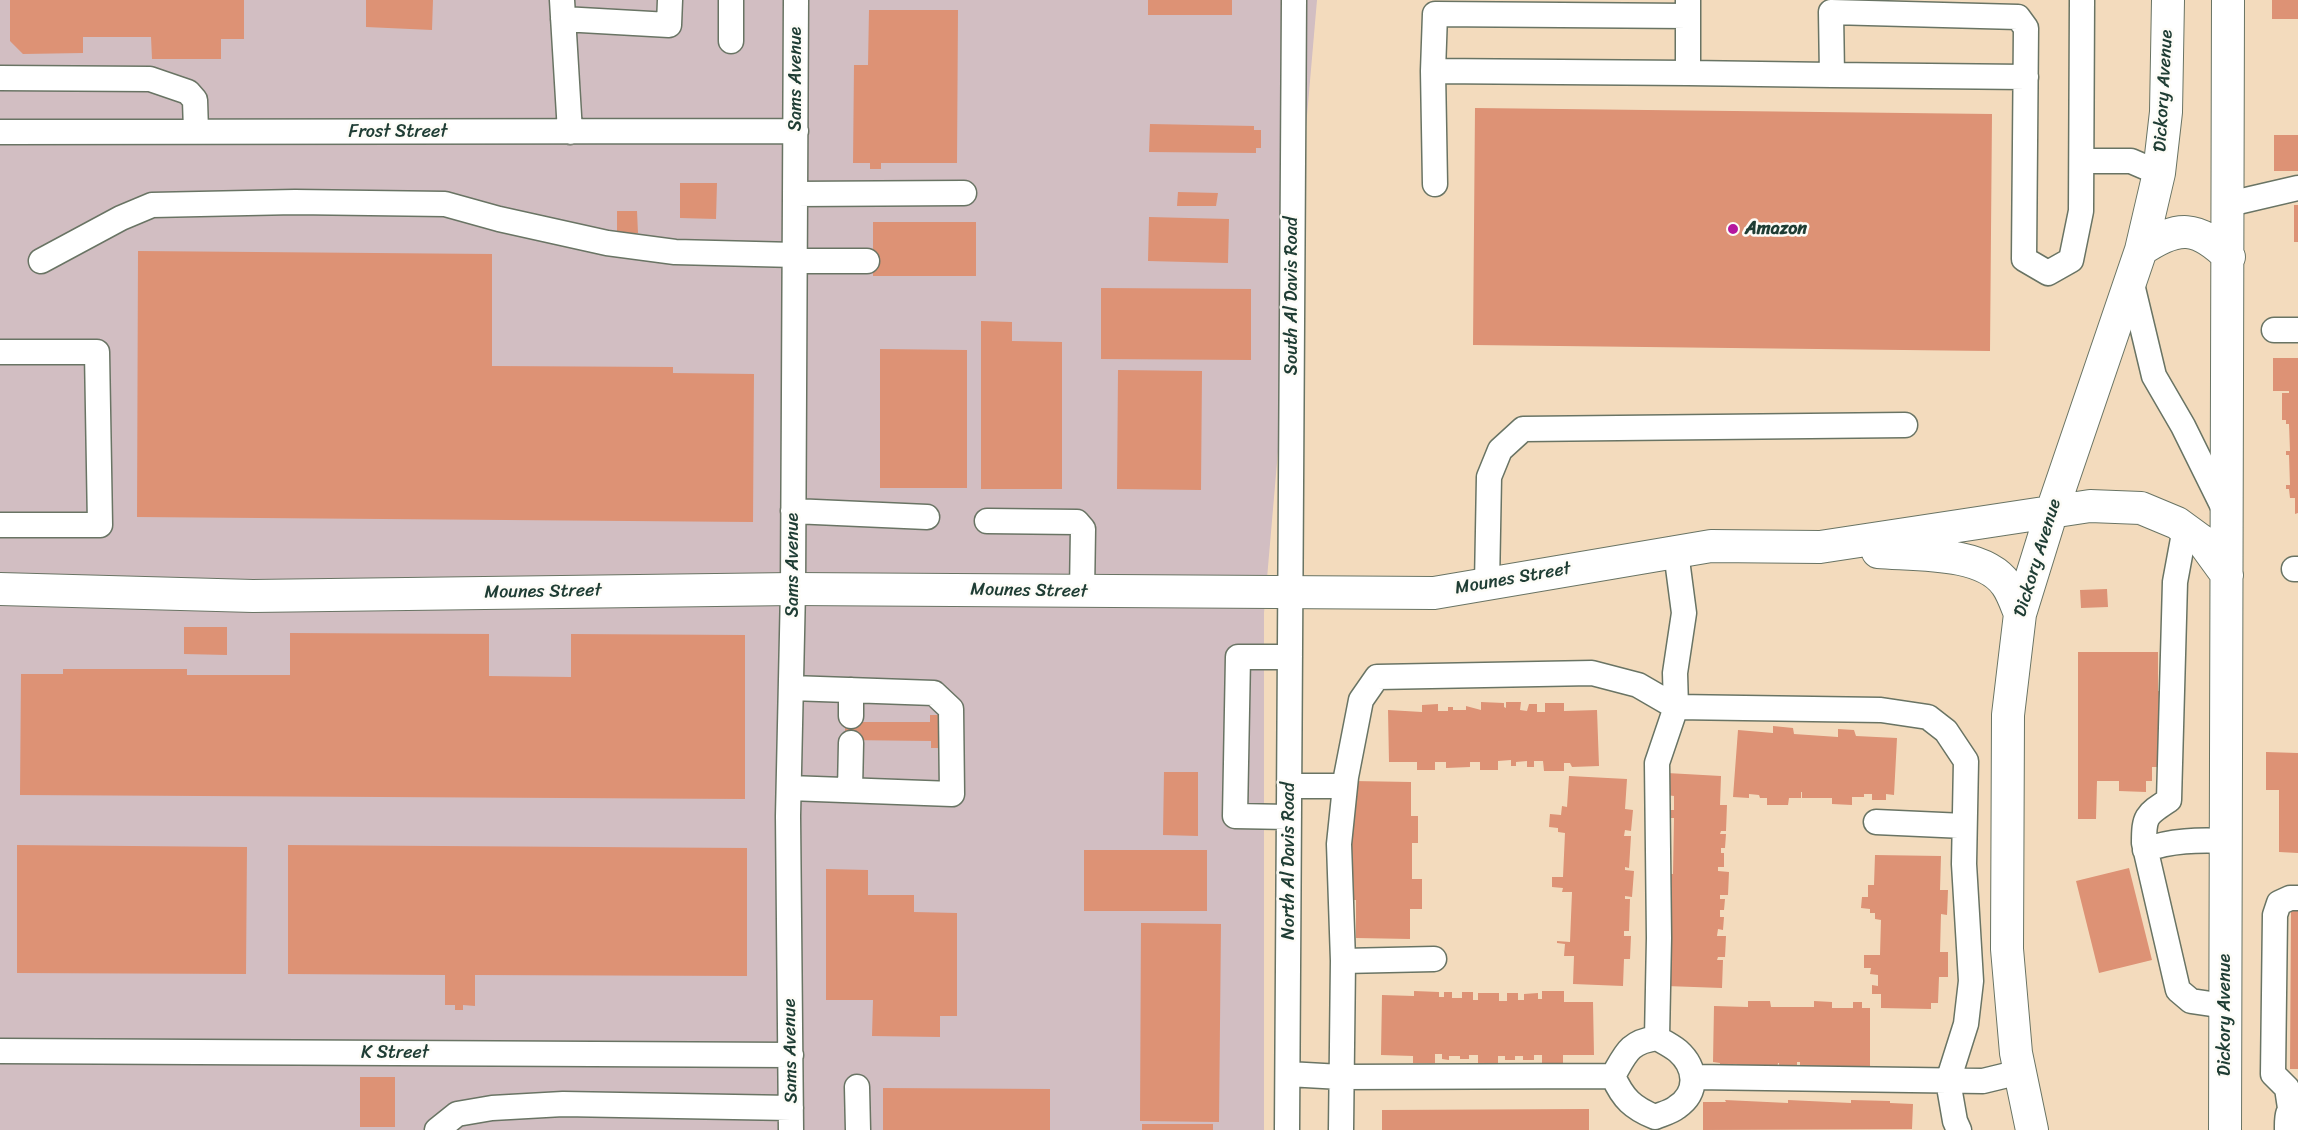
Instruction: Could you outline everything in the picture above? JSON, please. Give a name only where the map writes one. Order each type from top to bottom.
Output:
[{"type":"main road","name":"Dickory Avenue","points":[[2032,1130],[2016,1053],[2007,949],[2008,715],[2020,614],[2051,514],[2141,250],[2159,173],[2166,112],[2168,0]]},
{"type":"main road","name":"Dickory Avenue","points":[[2225,1130],[2228,0]]},
{"type":"main road","points":[[2141,250],[2163,236],[2188,231],[2213,242],[2229,257]]},
{"type":"main road","name":"Mounes Street","points":[[0,590],[254,596],[793,589],[1434,593],[1711,546],[1820,546],[2051,514],[2090,506],[2141,508],[2185,528],[2203,542],[2226,575]]},
{"type":"main road","points":[[1820,546],[1962,559],[1989,568],[2007,584],[2020,614]]},
{"type":"street","points":[[570,132],[563,10],[669,25],[670,0]]},
{"type":"street","points":[[731,0],[731,41]]},
{"type":"street","name":"Sams Avenue","points":[[791,1119],[789,788],[793,589],[796,0]]},
{"type":"street","name":"South Al Davis Road","points":[[1290,591],[1294,0]]},
{"type":"street","points":[[1832,75],[1831,6],[2018,17],[2026,28],[2024,259],[2048,273],[2071,260],[2081,211],[2082,0]]},
{"type":"street","points":[[1434,10],[1434,14],[1688,8],[1688,73]]},
{"type":"street","points":[[1434,10],[1435,184]]},
{"type":"street","points":[[1433,71],[2026,77]]},
{"type":"street","points":[[0,78],[150,79],[188,92],[195,100],[196,131]]},
{"type":"street","name":"Frost Street","points":[[0,132],[796,131]]},
{"type":"street","points":[[2082,161],[2131,161],[2159,173]]},
{"type":"street","points":[[2229,204],[2298,189]]},
{"type":"street","points":[[795,194],[964,193]]},
{"type":"street","points":[[41,261],[121,218],[152,205],[295,202],[445,204],[499,219],[607,243],[675,252],[867,261]]},
{"type":"street","points":[[2131,280],[2154,376],[2183,426],[2227,515]]},
{"type":"street","points":[[0,352],[97,352],[100,525],[0,525]]},
{"type":"street","points":[[1487,584],[1489,477],[1500,450],[1523,429],[1905,425]]},
{"type":"street","points":[[793,511],[927,517]]},
{"type":"street","points":[[987,521],[1077,522],[1083,529],[1082,592]]},
{"type":"street","points":[[2185,528],[2175,582],[2169,800],[2154,810],[2144,823],[2145,850],[2178,990],[2191,1001],[2225,1006]]},
{"type":"street","points":[[1657,1038],[1659,938],[1657,763],[1676,707],[1675,674],[1684,613],[1676,552]]},
{"type":"street","name":"North Al Davis Road","points":[[1287,1130],[1290,591]]},
{"type":"street","points":[[1289,817],[1235,816],[1238,657],[1290,657]]},
{"type":"street","points":[[1341,1130],[1343,961],[1339,844],[1345,786],[1361,700],[1377,677],[1592,673],[1638,685],[1676,707],[1881,710],[1928,717],[1946,730],[1966,761],[1964,864],[1971,981],[1966,1024],[1948,1081],[1954,1121],[1959,1130]]},
{"type":"street","points":[[789,788],[952,794],[951,709],[934,693],[791,688]]},
{"type":"street","points":[[851,690],[851,716]]},
{"type":"street","points":[[850,790],[851,743]]},
{"type":"street","points":[[1289,786],[1345,786]]},
{"type":"street","points":[[1876,822],[1964,826]]},
{"type":"street","points":[[2145,850],[2158,845],[2198,840],[2226,841]]},
{"type":"street","points":[[2290,1114],[2287,1088],[2273,1074],[2275,915],[2279,903],[2290,898],[2298,898]]},
{"type":"street","points":[[1343,961],[1434,959]]},
{"type":"street","points":[[1657,1038],[1677,1050],[1688,1063],[1694,1077],[1690,1093],[1678,1107],[1654,1124],[1620,1091],[1613,1076],[1625,1053],[1640,1040],[1657,1038]]},
{"type":"street","name":"K Street","points":[[0,1051],[791,1055]]},
{"type":"street","points":[[1694,1077],[1983,1081],[2020,1072]]},
{"type":"street","points":[[1288,1074],[1341,1077],[1613,1076]]},
{"type":"street","points":[[857,1087],[858,1130]]},
{"type":"street","points":[[437,1130],[457,1114],[492,1108],[563,1104],[791,1119]]},
{"type":"shaded area","points":[[0,0],[1317,0],[1264,613],[1264,1130],[0,1130]]},
{"type":"building","points":[[10,0],[244,0],[244,39],[221,39],[221,59],[152,59],[151,37],[83,37],[83,53],[23,54],[10,41]]},
{"type":"building","points":[[366,0],[433,0],[432,30],[366,27]]},
{"type":"building","points":[[1148,0],[1232,0],[1232,15],[1148,15]]},
{"type":"building","points":[[2272,0],[2298,0],[2298,19],[2272,19]]},
{"type":"building","points":[[869,10],[958,10],[957,163],[881,163],[881,169],[870,169],[870,163],[853,163],[854,65],[868,65]]},
{"type":"building","name":"Amazon","points":[[1475,108],[1992,114],[1990,351],[1473,345]]},
{"type":"building","points":[[1150,124],[1254,126],[1254,130],[1261,130],[1261,148],[1256,148],[1256,153],[1149,152]]},
{"type":"building","points":[[2274,135],[2298,135],[2298,171],[2274,171]]},
{"type":"building","points":[[680,183],[717,183],[716,219],[680,218]]},
{"type":"building","points":[[1178,192],[1218,193],[1216,206],[1177,206]]},
{"type":"building","points":[[2294,205],[2298,205],[2298,242],[2294,242]]},
{"type":"building","points":[[617,211],[637,211],[638,233],[617,233]]},
{"type":"building","points":[[1149,217],[1229,219],[1228,263],[1148,261]]},
{"type":"building","points":[[873,222],[976,222],[976,276],[873,276]]},
{"type":"building","points":[[138,251],[492,254],[492,366],[673,367],[673,373],[754,374],[753,522],[137,517]]},
{"type":"building","points":[[1101,288],[1251,289],[1251,360],[1101,359]]},
{"type":"building","points":[[981,321],[1012,322],[1012,341],[1062,342],[1062,489],[981,489]]},
{"type":"building","points":[[880,349],[967,350],[967,488],[880,488]]},
{"type":"building","points":[[2273,358],[2298,358],[2298,513],[2295,514],[2295,498],[2290,498],[2289,489],[2286,489],[2286,485],[2290,485],[2289,455],[2286,455],[2286,451],[2290,451],[2289,424],[2286,424],[2286,420],[2282,420],[2282,393],[2289,393],[2289,391],[2273,391]]},
{"type":"building","points":[[1118,370],[1202,371],[1201,490],[1117,489]]},
{"type":"building","points":[[2107,589],[2108,607],[2081,608],[2080,590]]},
{"type":"building","points":[[184,627],[227,627],[227,655],[184,654]]},
{"type":"building","points":[[290,633],[489,634],[489,676],[571,677],[571,634],[745,635],[745,799],[20,795],[21,674],[63,674],[63,669],[187,669],[187,675],[290,675]]},
{"type":"building","points":[[2078,652],[2158,652],[2158,691],[2164,692],[2164,767],[2152,767],[2152,781],[2146,781],[2146,792],[2119,791],[2119,781],[2097,781],[2096,819],[2078,819]]},
{"type":"building","points":[[1481,702],[1504,703],[1506,708],[1506,702],[1521,702],[1520,710],[1527,711],[1529,704],[1537,704],[1537,712],[1545,712],[1545,703],[1564,703],[1564,711],[1597,710],[1599,766],[1572,767],[1570,763],[1564,763],[1564,771],[1544,771],[1543,761],[1534,761],[1534,767],[1527,767],[1527,761],[1516,762],[1516,766],[1511,766],[1511,760],[1498,761],[1498,770],[1480,770],[1480,762],[1470,762],[1470,767],[1446,768],[1446,762],[1435,762],[1435,770],[1417,770],[1417,762],[1389,762],[1388,710],[1422,712],[1422,705],[1438,704],[1438,711],[1448,711],[1448,707],[1453,707],[1453,710],[1466,710],[1466,706],[1481,710]]},
{"type":"building","points":[[930,715],[949,715],[949,748],[931,748],[931,741],[845,740],[845,722],[930,722]]},
{"type":"building","points":[[1773,726],[1793,728],[1794,734],[1838,737],[1838,729],[1854,730],[1856,736],[1897,738],[1894,795],[1886,794],[1886,800],[1872,800],[1872,794],[1864,794],[1864,797],[1852,797],[1852,805],[1832,804],[1832,798],[1802,798],[1802,792],[1801,798],[1789,798],[1788,805],[1767,805],[1767,798],[1760,798],[1759,795],[1749,794],[1749,798],[1733,797],[1738,730],[1773,733]]},
{"type":"building","points":[[2266,752],[2298,753],[2298,853],[2279,852],[2279,790],[2266,790]]},
{"type":"building","points":[[1164,772],[1198,772],[1198,836],[1163,835]]},
{"type":"building","points":[[1667,773],[1721,776],[1720,805],[1727,805],[1726,831],[1721,831],[1720,834],[1726,834],[1725,848],[1721,848],[1721,853],[1724,853],[1724,867],[1718,867],[1718,871],[1729,872],[1728,895],[1720,895],[1720,899],[1725,899],[1724,910],[1720,910],[1720,917],[1724,917],[1723,930],[1718,929],[1717,936],[1726,936],[1725,957],[1718,957],[1717,960],[1723,960],[1722,988],[1666,986],[1663,874],[1673,874],[1674,818],[1665,818],[1666,810],[1674,810],[1674,796],[1666,795]]},
{"type":"building","points":[[1569,776],[1627,779],[1625,809],[1633,810],[1631,831],[1625,830],[1624,836],[1631,836],[1629,868],[1625,867],[1625,870],[1634,871],[1632,897],[1625,896],[1625,899],[1630,899],[1629,931],[1624,931],[1624,936],[1631,936],[1630,959],[1624,959],[1623,986],[1573,984],[1574,956],[1564,956],[1565,944],[1557,943],[1557,941],[1570,942],[1572,892],[1562,892],[1563,888],[1552,887],[1552,877],[1563,877],[1565,833],[1558,832],[1558,828],[1549,827],[1550,814],[1561,815],[1562,806],[1567,807]]},
{"type":"building","points":[[1353,781],[1411,782],[1411,816],[1418,816],[1418,843],[1412,843],[1412,879],[1422,879],[1422,909],[1410,909],[1410,939],[1356,938],[1356,900],[1346,900],[1351,882]]},
{"type":"building","points":[[17,845],[247,847],[246,974],[17,973]]},
{"type":"building","points":[[288,845],[747,848],[747,976],[475,975],[475,1006],[463,1005],[463,1010],[455,1010],[455,1005],[445,1005],[445,975],[288,974]]},
{"type":"building","points":[[1084,850],[1207,850],[1207,911],[1084,911]]},
{"type":"building","points":[[1875,855],[1941,856],[1940,890],[1948,890],[1947,915],[1941,914],[1940,952],[1948,952],[1948,977],[1939,977],[1938,1003],[1931,1003],[1931,1009],[1881,1008],[1881,994],[1872,994],[1872,985],[1878,986],[1878,975],[1870,974],[1871,968],[1864,968],[1864,955],[1880,955],[1881,920],[1875,919],[1875,913],[1870,913],[1870,909],[1861,908],[1862,897],[1868,897],[1868,885],[1874,885]]},
{"type":"building","points":[[2129,868],[2152,960],[2099,973],[2076,881]]},
{"type":"building","points":[[826,869],[868,870],[868,895],[914,895],[914,912],[957,913],[957,1016],[940,1016],[940,1037],[872,1036],[873,1000],[826,1000]]},
{"type":"building","points":[[2291,910],[2298,910],[2298,1069],[2290,1069]]},
{"type":"building","points":[[1141,923],[1221,924],[1219,1122],[1140,1121]]},
{"type":"building","points":[[1414,991],[1439,992],[1439,997],[1444,997],[1444,992],[1452,992],[1452,998],[1462,998],[1462,992],[1473,992],[1473,1000],[1478,1000],[1478,993],[1499,993],[1499,1001],[1507,1001],[1507,993],[1518,993],[1518,1000],[1524,1000],[1524,994],[1538,993],[1538,999],[1542,999],[1542,991],[1564,991],[1564,1002],[1593,1002],[1594,1055],[1563,1055],[1563,1063],[1542,1063],[1542,1055],[1534,1055],[1534,1060],[1523,1060],[1523,1056],[1515,1056],[1515,1060],[1505,1060],[1505,1056],[1498,1056],[1498,1064],[1478,1063],[1478,1055],[1469,1055],[1469,1059],[1449,1056],[1449,1060],[1442,1059],[1442,1054],[1435,1054],[1435,1063],[1413,1063],[1413,1056],[1381,1055],[1382,995],[1414,996]]},
{"type":"building","points":[[1748,1001],[1770,1001],[1771,1007],[1814,1007],[1814,1001],[1832,1002],[1832,1008],[1853,1008],[1853,1002],[1862,1002],[1862,1008],[1870,1008],[1870,1066],[1864,1066],[1864,1070],[1849,1070],[1849,1066],[1843,1066],[1842,1069],[1800,1068],[1800,1062],[1797,1062],[1797,1067],[1779,1067],[1778,1063],[1777,1069],[1737,1066],[1737,1064],[1729,1064],[1729,1067],[1720,1068],[1720,1063],[1713,1062],[1714,1006],[1748,1007]]},
{"type":"building","points":[[360,1077],[395,1077],[395,1127],[360,1127]]},
{"type":"building","points":[[883,1088],[1050,1089],[1050,1130],[883,1130]]},
{"type":"building","points":[[1725,1100],[1851,1103],[1851,1100],[1913,1104],[1912,1129],[1703,1130],[1703,1102],[1726,1102]]},
{"type":"building","points":[[1589,1109],[1589,1130],[1382,1130],[1382,1110]]},
{"type":"building","points":[[1142,1124],[1213,1124],[1213,1130],[1142,1130]]},
{"type":"place","name":"Amazon","points":[[1733,229]]}]
